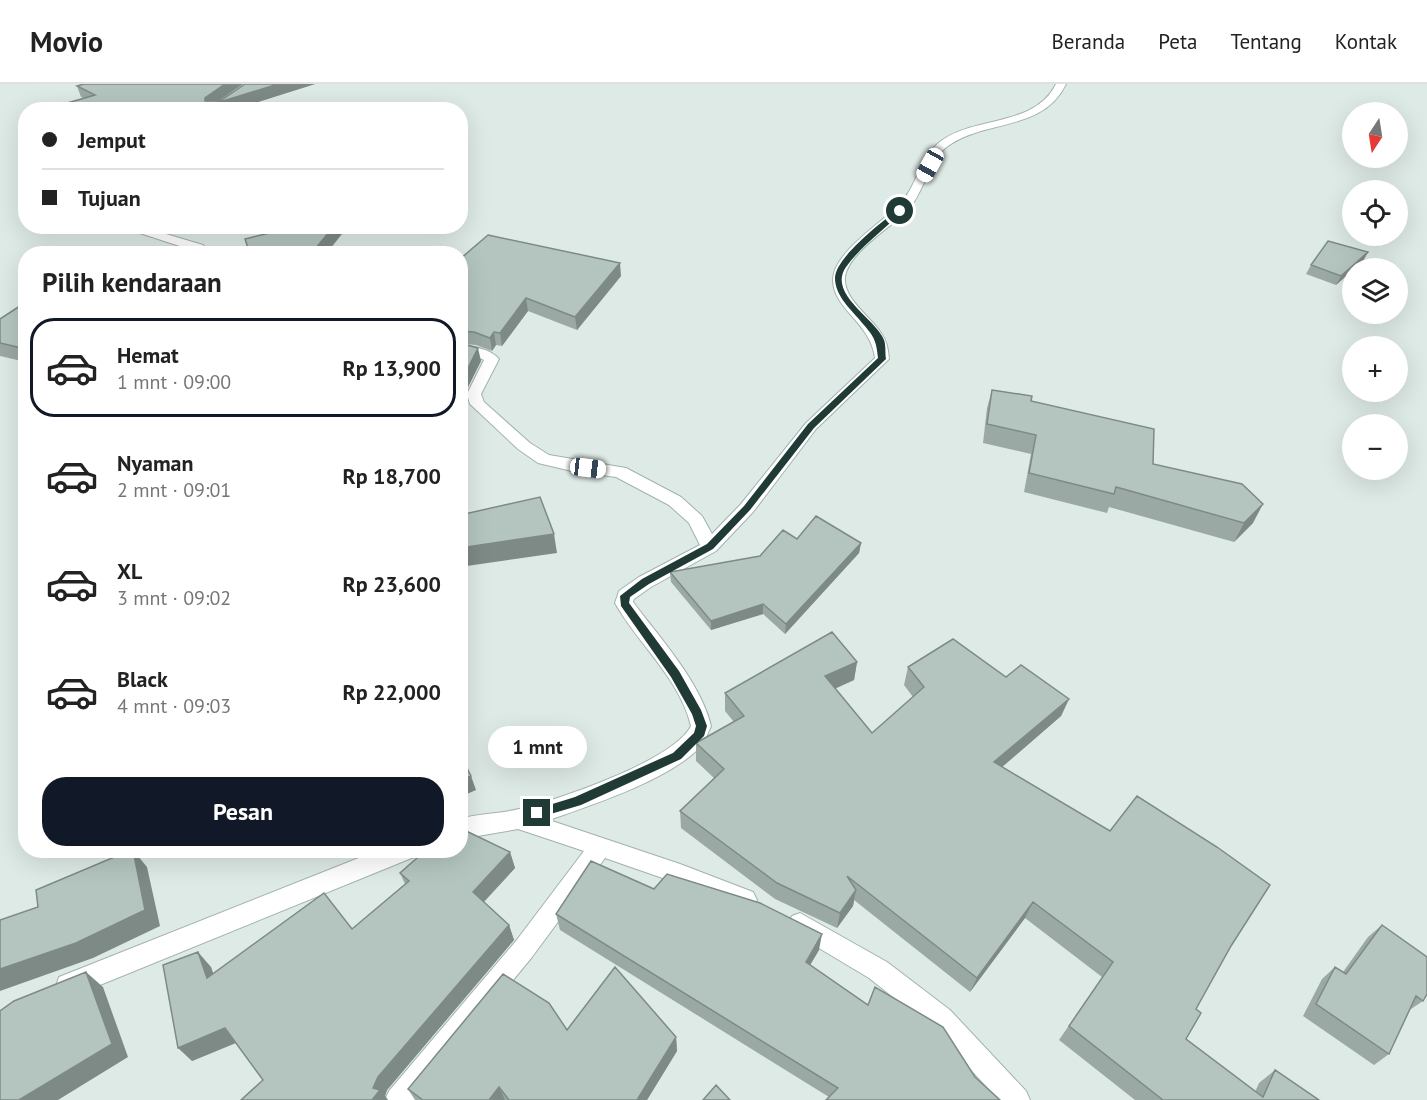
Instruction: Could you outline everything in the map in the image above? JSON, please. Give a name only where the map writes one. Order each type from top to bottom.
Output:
[{"type":"street","points":[[468,826],[518,819],[577,802],[677,756],[699,736],[701,726],[697,713],[675,674],[624,600],[631,590],[710,547],[747,508],[811,426],[882,359],[880,340],[844,298],[838,278],[841,269],[860,246],[889,222],[910,200],[944,143],[1005,123],[1040,107],[1053,98],[1061,84]]},
{"type":"street","points":[[152,234],[193,246]]},
{"type":"street","points":[[468,350],[479,352],[492,359],[474,394],[477,404],[524,446],[556,464],[620,472],[675,501],[696,520],[710,547]]},
{"type":"street","points":[[518,819],[680,874],[799,923],[887,977],[941,1019],[1017,1100]]},
{"type":"street","points":[[398,1100],[524,949],[600,847]]},
{"type":"street","points":[[42,996],[386,858]]},
{"type":"building","points":[[84,84],[225,84],[205,98],[205,101],[220,101],[245,84],[278,84],[220,102],[71,102],[95,95],[77,86]]},
{"type":"building","points":[[265,234],[327,234],[318,246],[247,246],[245,239]]},
{"type":"building","points":[[488,235],[620,263],[575,317],[526,298],[500,333],[494,332],[490,338],[468,332],[468,252]]},
{"type":"building","points":[[1328,241],[1368,252],[1361,258],[1342,258],[1341,276],[1311,265]]},
{"type":"building","points":[[18,307],[18,347],[0,343],[0,319]]},
{"type":"building","points":[[468,345],[478,348],[468,368]]},
{"type":"building","points":[[992,390],[1032,396],[1031,401],[1154,429],[1153,464],[1242,484],[1263,504],[1244,523],[1116,487],[1114,494],[1029,473],[1036,435],[987,424]]},
{"type":"building","points":[[540,497],[554,534],[468,547],[468,513]]},
{"type":"building","points":[[816,516],[861,543],[786,624],[763,604],[711,621],[670,572],[760,556],[783,530],[797,539]]},
{"type":"building","points":[[832,632],[857,662],[825,676],[872,733],[924,687],[908,667],[953,639],[1006,677],[1021,665],[1069,699],[994,762],[1110,831],[1137,796],[1217,847],[1270,885],[1231,946],[1196,1009],[1201,1013],[1186,1039],[1263,1097],[1275,1070],[1319,1100],[1163,1100],[1069,1026],[1113,962],[1033,902],[977,978],[847,876],[856,890],[840,913],[777,883],[680,811],[724,769],[696,743],[744,716],[725,693]]},
{"type":"building","points":[[468,832],[510,852],[473,892],[509,925],[378,1077],[373,1088],[380,1090],[372,1100],[241,1100],[263,1080],[225,1028],[178,1048],[163,965],[198,952],[207,978],[324,893],[352,929],[409,881],[400,873],[417,858],[468,858]]},
{"type":"building","points":[[112,858],[135,858],[145,910],[76,943],[0,969],[0,920],[38,907],[36,890]]},
{"type":"building","points":[[591,861],[654,889],[667,874],[760,903],[822,934],[806,962],[868,1005],[875,987],[943,1027],[975,1077],[1000,1100],[826,1100],[838,1088],[556,914]]},
{"type":"building","points":[[1382,925],[1427,957],[1427,994],[1423,1001],[1416,996],[1389,1054],[1316,1004],[1335,967],[1346,974]]},
{"type":"building","points":[[615,967],[676,1037],[637,1100],[509,1100],[499,1087],[489,1100],[423,1100],[408,1089],[503,974],[549,1003],[567,1030]]},
{"type":"building","points":[[86,972],[112,1044],[19,1100],[0,1100],[0,1011],[14,1001]]},
{"type":"building","points":[[716,1085],[730,1100],[703,1100]]},
{"type":"route","points":[[537,813],[577,802],[677,756],[699,736],[701,726],[697,713],[675,674],[624,603],[625,596],[631,590],[710,547],[747,508],[811,426],[882,359],[880,340],[844,298],[838,278],[841,269],[860,246],[900,211]]}]
